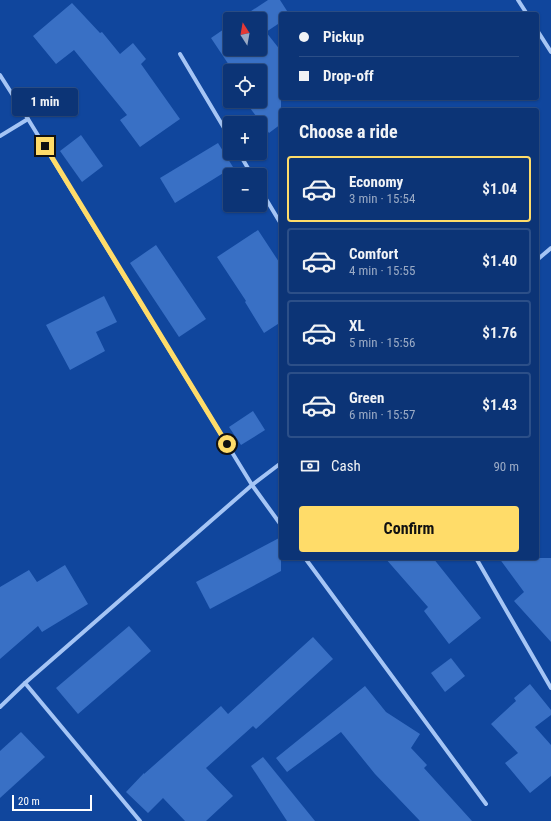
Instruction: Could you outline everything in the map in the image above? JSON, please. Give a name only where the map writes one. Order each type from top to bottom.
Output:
[{"type":"street","points":[[518,0],[525,12]]},
{"type":"street","points":[[539,33],[551,52]]},
{"type":"street","points":[[180,54],[223,126]]},
{"type":"street","points":[[0,75],[252,485],[279,522]]},
{"type":"street","points":[[0,136],[28,119]]},
{"type":"street","points":[[267,201],[279,221]]},
{"type":"street","points":[[539,258],[551,248]]},
{"type":"street","points":[[0,707],[25,683],[252,485],[279,465]]},
{"type":"street","points":[[306,560],[486,804]]},
{"type":"street","points":[[477,560],[551,688]]},
{"type":"street","points":[[25,683],[140,821]]},
{"type":"building","points":[[268,0],[280,0],[288,12],[279,12],[279,23],[267,31],[267,12],[250,12]]},
{"type":"building","points":[[72,3],[100,33],[102,32],[120,54],[133,43],[146,59],[141,64],[180,119],[140,147],[120,120],[127,115],[74,50],[56,64],[33,36]]},
{"type":"building","points":[[223,30],[223,56],[211,38]]},
{"type":"building","points":[[267,33],[279,48],[279,100],[281,100],[281,108],[279,108],[279,126],[269,133],[267,130],[267,116],[256,116],[250,108],[267,108],[267,64],[228,64],[223,56],[267,56]]},
{"type":"building","points":[[81,135],[103,166],[82,182],[60,151]]},
{"type":"building","points":[[218,143],[223,151],[223,160],[229,160],[233,167],[223,168],[223,173],[175,203],[160,178]]},
{"type":"building","points":[[258,230],[279,262],[279,323],[264,333],[245,302],[246,301],[217,257]]},
{"type":"building","points":[[156,245],[206,319],[179,337],[130,263]]},
{"type":"building","points":[[104,296],[117,322],[96,332],[105,351],[70,370],[46,325]]},
{"type":"building","points":[[253,411],[265,430],[241,445],[229,427]]},
{"type":"building","points":[[279,538],[279,560],[281,560],[281,571],[210,609],[196,582]]},
{"type":"building","points":[[539,558],[551,558],[551,642],[514,601],[524,592],[500,560],[539,560]]},
{"type":"building","points":[[387,560],[435,560],[481,618],[449,644],[424,611],[428,607]]},
{"type":"building","points":[[65,565],[88,604],[42,632],[38,626],[0,659],[0,587],[29,570],[37,582]]},
{"type":"building","points":[[129,626],[151,651],[78,714],[56,688]]},
{"type":"building","points":[[313,637],[333,659],[256,729],[253,726],[206,768],[233,796],[206,821],[185,821],[163,798],[148,813],[126,792],[144,773],[221,706],[228,714]]},
{"type":"building","points":[[451,658],[465,676],[445,692],[431,673]]},
{"type":"building","points":[[530,684],[551,710],[551,715],[535,727],[551,745],[551,776],[530,793],[505,763],[518,753],[491,724],[516,701],[514,698]]},
{"type":"building","points":[[365,686],[386,712],[420,734],[411,748],[427,765],[424,768],[472,821],[420,821],[375,774],[341,732],[287,772],[276,758]]},
{"type":"building","points":[[21,732],[45,757],[0,798],[0,751]]},
{"type":"building","points":[[263,757],[315,821],[287,821],[251,766]]},
{"type":"route","points":[[45,146],[227,444]]}]
